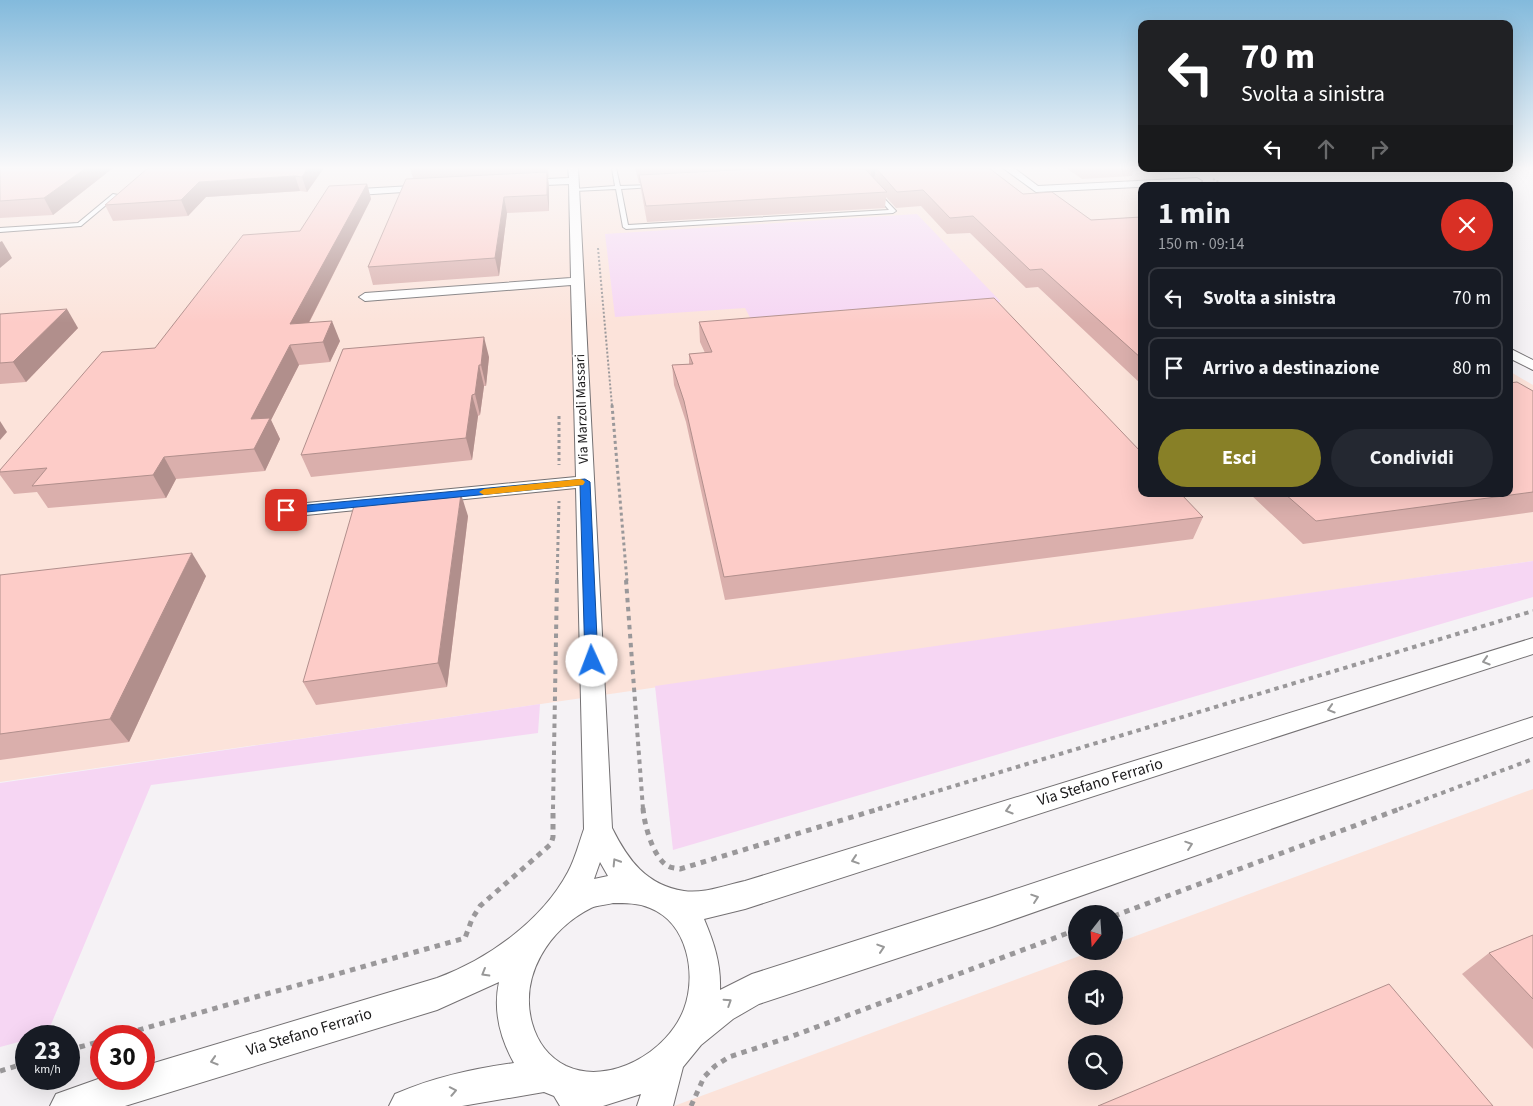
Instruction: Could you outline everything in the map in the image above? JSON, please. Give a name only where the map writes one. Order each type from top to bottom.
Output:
[{"type":"street","name":"Via Marzoli Massari","points":[[575,220],[598,829],[626,879],[686,917],[700,942],[706,971],[702,1002],[690,1033]]},
{"type":"street","points":[[366,297],[577,282]]},
{"type":"street","points":[[1513,354],[1533,366]]},
{"type":"street","points":[[286,510],[585,482]]},
{"type":"street","name":"Via Stefano Ferrario","points":[[68,1106],[437,994],[478,977],[500,964],[516,953],[548,921],[585,896],[613,889],[653,895],[685,906],[700,905],[746,895],[1533,646]]},
{"type":"street","points":[[406,1106],[441,1093],[517,1081],[563,1088],[606,1089],[639,1079],[668,1060],[690,1033],[721,1006],[752,990],[992,912],[1533,727]]},
{"type":"street","name":"Via Marzoli Massari","points":[[548,921],[578,880],[598,829]]},
{"type":"street","points":[[548,921],[520,960],[512,991],[514,1023],[525,1052],[563,1088]]},
{"type":"street","points":[[655,1106],[668,1060]]},
{"type":"lane","points":[[0,230],[78,225],[85,220]]},
{"type":"lane","points":[[624,220],[626,227],[749,220]]},
{"type":"path","points":[[597,240],[626,574],[644,823],[659,859],[669,867],[680,869],[1533,611]]},
{"type":"path","points":[[155,1025],[465,938],[472,919],[480,906],[551,844],[553,837],[559,408]]},
{"type":"path","points":[[1123,913],[1533,759]]},
{"type":"path","points":[[691,1106],[695,1094],[710,1070],[719,1062],[729,1057],[799,1033],[1068,933]]},
{"type":"path","points":[[0,1070],[15,1065]]},
{"type":"shaded area","points":[[0,220],[1138,220],[1138,497],[1513,497],[1513,373],[1533,385],[1533,561],[0,782]]},
{"type":"shaded area","points":[[829,220],[922,220],[1001,302],[753,323],[745,308],[615,317],[605,234]]},
{"type":"shaded area","points":[[1533,561],[1533,597],[673,850],[655,686]]},
{"type":"shaded area","points":[[540,704],[538,733],[151,785],[51,1025],[15,1025],[15,1043],[0,1047],[0,783]]},
{"type":"shaded area","points":[[1533,789],[1533,1106],[674,1106],[1069,960],[1123,960],[1123,941]]},
{"type":"building","points":[[307,220],[347,220],[290,324],[332,321],[323,342],[290,345],[251,419],[270,418],[254,449],[164,457],[153,475],[32,486],[47,468],[0,472],[102,352],[155,348],[243,235],[300,231]]},
{"type":"building","points":[[388,220],[501,220],[495,258],[368,267]]},
{"type":"building","points":[[977,220],[1138,220],[1138,355],[1042,269],[1030,270]]},
{"type":"building","points":[[994,298],[1138,449],[1138,497],[1184,497],[1203,517],[724,577],[684,401],[672,365],[693,364],[689,354],[712,352],[699,322]]},
{"type":"building","points":[[67,309],[13,362],[0,363],[0,314]]},
{"type":"building","points":[[484,337],[481,365],[479,365],[475,394],[472,395],[466,438],[301,455],[343,349]]},
{"type":"building","points":[[1513,382],[1517,382],[1533,391],[1533,492],[1513,495]]},
{"type":"building","points":[[461,494],[438,663],[303,682],[354,506]]},
{"type":"building","points":[[1288,497],[1496,497],[1316,521]]},
{"type":"building","points":[[192,553],[110,719],[0,734],[0,575]]},
{"type":"building","points":[[1533,935],[1533,999],[1489,953]]},
{"type":"building","points":[[1389,984],[1493,1106],[1098,1106]]},
{"type":"slow traffic","points":[[484,492],[580,482]]},
{"type":"route","points":[[286,510],[585,482],[592,661]]}]
